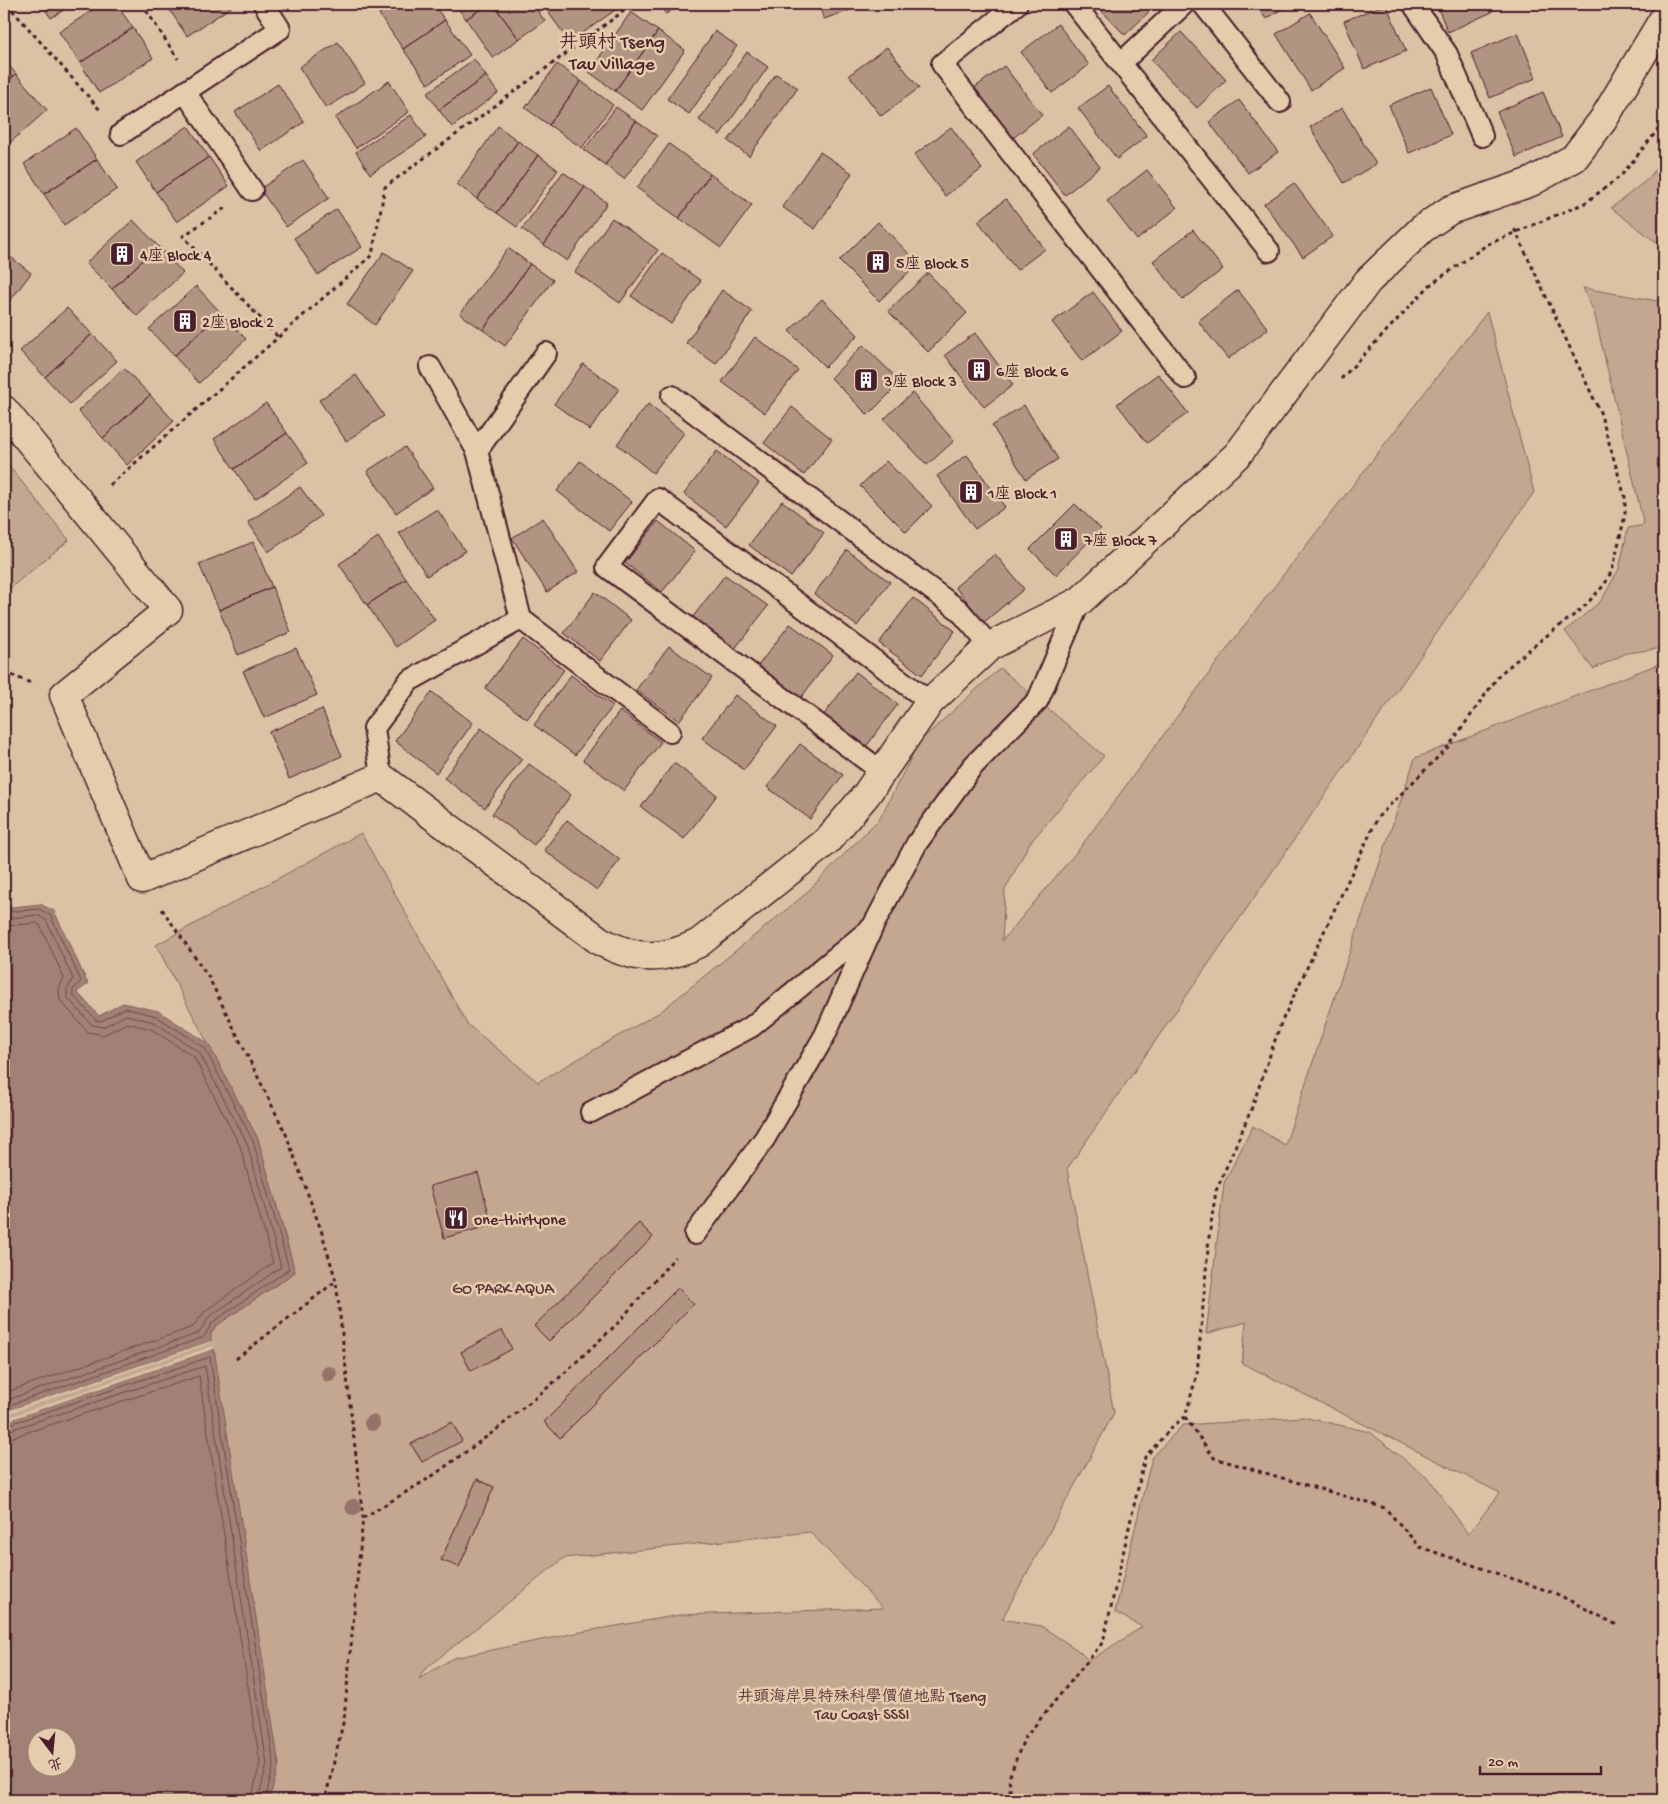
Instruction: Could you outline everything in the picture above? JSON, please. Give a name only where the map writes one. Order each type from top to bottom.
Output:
[{"type":"street","points":[[4,410],[168,610],[64,695],[142,879],[381,778],[600,941],[624,953],[650,957],[676,954],[699,943],[827,841],[866,795],[930,702],[990,646],[1080,601],[1238,454],[1368,282],[1422,229],[1450,210],[1532,182],[1574,158],[1603,120],[1664,18]]},
{"type":"lane","points":[[121,134],[280,29],[264,4]]},
{"type":"lane","points":[[1017,4],[942,64],[1186,378]]},
{"type":"lane","points":[[1074,4],[1269,250]]},
{"type":"lane","points":[[1121,63],[1184,4]]},
{"type":"lane","points":[[1202,4],[1280,102]]},
{"type":"lane","points":[[1413,4],[1447,54],[1482,136]]},
{"type":"lane","points":[[190,88],[252,190]]},
{"type":"lane","points":[[477,451],[546,353]]},
{"type":"lane","points":[[430,367],[477,451],[521,619],[670,732]]},
{"type":"lane","points":[[672,396],[959,610],[990,646]]},
{"type":"lane","points":[[881,771],[607,567],[658,499],[930,702]]},
{"type":"lane","points":[[695,1234],[765,1138],[825,1035],[874,926],[917,843],[972,767],[1038,700],[1080,601]]},
{"type":"lane","points":[[381,778],[374,728],[409,681],[521,619]]},
{"type":"lane","points":[[591,1112],[751,1027],[874,926]]},
{"type":"path","points":[[8,4],[121,134]]},
{"type":"path","points":[[142,4],[190,88]]},
{"type":"path","points":[[84,508],[372,254],[385,187],[621,13],[628,4]]},
{"type":"path","points":[[1336,385],[1430,285],[1488,244],[1585,202],[1621,176],[1664,122]]},
{"type":"path","points":[[252,190],[183,236],[278,337]]},
{"type":"path","points":[[1011,1800],[1009,1778],[1024,1739],[1103,1642],[1145,1456],[1172,1427],[1185,1417],[1197,1374],[1208,1237],[1216,1191],[1251,1110],[1281,1022],[1378,818],[1449,746],[1500,674],[1541,640],[1582,610],[1605,584],[1613,568],[1625,516],[1625,497],[1600,412],[1498,193]]},
{"type":"path","points":[[142,879],[208,978],[286,1134],[321,1230],[336,1281],[363,1518],[344,1719],[325,1800]]},
{"type":"path","points":[[363,1518],[439,1472],[496,1430],[558,1379],[616,1324],[695,1234]]},
{"type":"path","points":[[236,1359],[336,1281]]},
{"type":"path","points":[[1185,1417],[1214,1458],[1385,1508],[1420,1546],[1558,1594],[1619,1626]]},
{"type":"green space","points":[[1664,158],[1664,248],[1611,208],[1648,179]]},
{"type":"green space","points":[[1583,288],[1664,302],[1664,648],[1627,653],[1593,669],[1565,631],[1601,601],[1619,569],[1628,528],[1644,525],[1594,312]]},
{"type":"green space","points":[[1487,312],[1534,492],[1067,1169],[1114,1413],[1002,1619],[1041,1626],[1079,1651],[1089,1661],[1142,1627],[1115,1612],[1152,1457],[1183,1425],[1303,1417],[1370,1432],[1430,1480],[1468,1534],[1500,1493],[1242,1363],[1246,1322],[1206,1334],[1224,1183],[1253,1126],[1285,1145],[1415,758],[1664,662],[1664,1800],[255,1800],[214,1349],[4,1422],[4,1412],[210,1341],[211,1333],[216,1326],[295,1272],[258,1139],[156,945],[361,833],[467,1024],[538,1082],[660,1012],[802,897],[880,818],[919,742],[1000,668],[1104,756],[1029,844],[1005,890],[1002,941],[1079,849],[1250,618]],"holes":[[[810,1532],[883,1608],[680,1615],[581,1632],[453,1658],[419,1679],[424,1670],[564,1558]]]},
{"type":"green space","points":[[4,460],[69,540],[4,593]]},
{"type":"water","points":[[40,904],[54,911],[88,984],[77,992],[99,1016],[123,1003],[158,1011],[208,1043],[258,1139],[295,1272],[216,1326],[211,1333],[211,1341],[4,1412],[4,908]]},
{"type":"water","points":[[214,1349],[279,1765],[269,1800],[4,1800],[4,1422]]},
{"type":"pier","points":[[211,1341],[211,1343],[4,1415],[4,1412]]},
{"type":"pier","points":[[213,1346],[214,1349],[4,1422],[4,1419]]},
{"type":"building","points":[[41,4],[73,4],[51,18]]},
{"type":"building","points":[[102,4],[116,4],[133,28],[80,63],[59,32]]},
{"type":"building","points":[[171,4],[236,4],[187,36],[167,6]]},
{"type":"building","points":[[394,4],[433,4],[445,20],[403,49],[379,14]]},
{"type":"building","points":[[455,4],[489,4],[466,19]]},
{"type":"building","points":[[489,4],[493,4],[519,39],[493,58],[466,19]]},
{"type":"building","points":[[493,4],[532,4],[545,21],[519,39]]},
{"type":"building","points":[[551,4],[619,4],[621,6],[570,42],[545,8]]},
{"type":"building","points":[[659,4],[680,4],[666,14]]},
{"type":"building","points":[[818,4],[867,4],[824,19]]},
{"type":"building","points":[[1095,4],[1151,4],[1154,7],[1125,35]]},
{"type":"building","points":[[1256,4],[1290,4],[1266,19]]},
{"type":"building","points":[[1386,4],[1406,51],[1364,69],[1344,21]]},
{"type":"building","points":[[1436,4],[1488,4],[1492,12],[1448,32]]},
{"type":"building","points":[[631,12],[658,31],[615,91],[589,72]]},
{"type":"building","points":[[1310,13],[1345,68],[1311,90],[1276,34]]},
{"type":"building","points":[[445,20],[470,55],[428,84],[403,49]]},
{"type":"building","points":[[1058,24],[1089,65],[1052,93],[1021,52]]},
{"type":"building","points":[[133,28],[153,58],[99,93],[80,63]]},
{"type":"building","points":[[658,31],[685,50],[642,110],[615,91]]},
{"type":"building","points":[[715,31],[737,46],[689,114],[667,99]]},
{"type":"building","points":[[1181,32],[1226,80],[1197,108],[1151,60]]},
{"type":"building","points":[[1518,33],[1536,78],[1490,98],[1471,53]]},
{"type":"building","points":[[338,42],[365,83],[326,108],[299,67]]},
{"type":"building","points":[[887,47],[919,88],[881,116],[849,75]]},
{"type":"building","points":[[747,52],[768,67],[720,135],[699,120]]},
{"type":"building","points":[[474,59],[486,76],[439,110],[427,93]]},
{"type":"building","points":[[4,60],[16,74],[4,85]]},
{"type":"building","points":[[557,64],[581,81],[549,125],[525,108]]},
{"type":"building","points":[[1004,66],[1042,115],[1013,138],[974,88]]},
{"type":"building","points":[[16,74],[47,110],[4,148],[4,85]]},
{"type":"building","points":[[776,74],[798,88],[749,156],[728,141]]},
{"type":"building","points":[[486,76],[498,93],[452,127],[439,110]]},
{"type":"building","points":[[389,81],[409,112],[356,148],[335,118]]},
{"type":"building","points":[[581,81],[613,105],[582,148],[549,125]]},
{"type":"building","points":[[278,84],[304,122],[261,151],[235,112]]},
{"type":"building","points":[[1108,86],[1147,136],[1117,159],[1078,108]]},
{"type":"building","points":[[1431,87],[1451,135],[1409,153],[1389,105]]},
{"type":"building","points":[[1543,92],[1562,137],[1516,157],[1497,112]]},
{"type":"building","points":[[1239,100],[1278,152],[1248,173],[1209,122]]},
{"type":"building","points":[[616,107],[636,121],[605,165],[584,150]]},
{"type":"building","points":[[1342,108],[1376,164],[1344,183],[1310,127]]},
{"type":"building","points":[[411,115],[426,137],[370,174],[356,152]]},
{"type":"building","points":[[636,121],[657,136],[624,179],[605,165]]},
{"type":"building","points":[[188,126],[209,157],[156,192],[136,162]]},
{"type":"building","points":[[498,126],[518,141],[477,199],[457,184]]},
{"type":"building","points":[[1069,126],[1100,167],[1065,195],[1033,154]]},
{"type":"building","points":[[951,127],[982,169],[945,196],[914,155]]},
{"type":"building","points":[[76,128],[97,159],[44,194],[24,164]]},
{"type":"building","points":[[518,141],[538,155],[497,213],[477,199]]},
{"type":"building","points":[[669,144],[710,174],[679,218],[637,188]]},
{"type":"building","points":[[820,152],[852,173],[815,229],[782,207]]},
{"type":"building","points":[[538,155],[558,170],[517,227],[497,213]]},
{"type":"building","points":[[209,157],[229,186],[177,222],[156,192]]},
{"type":"building","points":[[97,159],[117,189],[64,225],[44,194]]},
{"type":"building","points":[[303,160],[329,198],[286,227],[260,189]]},
{"type":"building","points":[[1147,170],[1177,208],[1137,240],[1107,201]]},
{"type":"building","points":[[563,172],[585,187],[544,245],[522,229]]},
{"type":"building","points":[[710,174],[752,205],[721,248],[679,218]]},
{"type":"building","points":[[1294,183],[1333,236],[1303,257],[1264,204]]},
{"type":"building","points":[[585,187],[607,203],[567,261],[544,245]]},
{"type":"building","points":[[1006,199],[1045,249],[1017,270],[978,221]]},
{"type":"building","points":[[337,209],[362,247],[318,275],[294,238]]},
{"type":"building","points":[[612,218],[658,250],[620,303],[575,272]]},
{"type":"building","name":"4座 Block 4","points":[[133,220],[158,246],[112,289],[86,263]]},
{"type":"building","name":"5座 Block 5","points":[[878,222],[918,263],[879,301],[839,261]]},
{"type":"building","points":[[1193,230],[1223,269],[1183,300],[1153,261]]},
{"type":"building","points":[[158,246],[183,273],[137,316],[112,289]]},
{"type":"building","points":[[508,248],[530,264],[483,330],[460,314]]},
{"type":"building","points":[[4,252],[31,273],[4,309]]},
{"type":"building","points":[[384,252],[413,271],[375,325],[347,304]]},
{"type":"building","points":[[662,253],[701,281],[671,324],[631,296]]},
{"type":"building","points":[[530,264],[553,280],[505,346],[483,330]]},
{"type":"building","points":[[928,273],[967,313],[928,352],[888,311]]},
{"type":"building","name":"2座 Block 2","points":[[196,286],[221,313],[174,356],[149,329]]},
{"type":"building","points":[[722,290],[752,311],[716,364],[686,343]]},
{"type":"building","points":[[1238,290],[1268,329],[1228,359],[1198,321]]},
{"type":"building","points":[[1093,292],[1122,331],[1082,361],[1052,322]]},
{"type":"building","points":[[822,299],[858,335],[825,367],[789,331]]},
{"type":"building","points":[[67,308],[92,334],[45,377],[20,351]]},
{"type":"building","points":[[221,313],[246,339],[199,383],[174,356]]},
{"type":"building","name":"6座 Block 6","points":[[975,333],[1013,385],[984,407],[945,355]]},
{"type":"building","points":[[92,334],[117,361],[70,404],[45,377]]},
{"type":"building","points":[[755,337],[798,370],[765,413],[722,382]]},
{"type":"building","name":"3座 Block 3","points":[[863,345],[901,382],[868,415],[831,378]]},
{"type":"building","points":[[583,364],[619,389],[590,430],[554,404]]},
{"type":"building","points":[[124,368],[150,395],[103,438],[78,411]]},
{"type":"building","points":[[1158,374],[1188,413],[1147,443],[1117,404]]},
{"type":"building","points":[[356,375],[384,416],[346,441],[319,400]]},
{"type":"building","points":[[912,393],[954,441],[927,465],[884,419]]},
{"type":"building","points":[[150,395],[174,421],[127,465],[103,438]]},
{"type":"building","points":[[266,403],[287,433],[234,469],[214,439]]},
{"type":"building","points":[[648,404],[684,433],[653,473],[617,444]]},
{"type":"building","points":[[1024,405],[1058,459],[1026,479],[992,426]]},
{"type":"building","points":[[792,407],[832,439],[804,475],[764,443]]},
{"type":"building","points":[[287,433],[308,463],[255,499],[234,469]]},
{"type":"building","points":[[405,447],[433,488],[396,513],[367,471]]},
{"type":"building","points":[[717,451],[759,483],[726,526],[684,494]]},
{"type":"building","name":"1座 Block 1","points":[[967,455],[1005,507],[975,529],[937,476]]},
{"type":"building","points":[[580,461],[632,502],[609,531],[557,491]]},
{"type":"building","points":[[886,461],[932,506],[906,532],[860,486]]},
{"type":"building","points":[[300,487],[321,516],[268,552],[248,522]]},
{"type":"building","points":[[782,501],[824,533],[791,577],[749,545]]},
{"type":"building","name":"7座 Block 7","points":[[1075,504],[1101,529],[1056,575],[1030,549]]},
{"type":"building","points":[[437,509],[465,551],[427,576],[399,533]]},
{"type":"building","points":[[543,518],[578,572],[547,592],[512,538]]},
{"type":"building","points":[[658,521],[695,551],[662,592],[625,563]]},
{"type":"building","points":[[378,537],[406,579],[367,605],[339,564]]},
{"type":"building","points":[[253,542],[272,587],[219,610],[199,564]]},
{"type":"building","points":[[847,550],[890,582],[857,626],[814,594]]},
{"type":"building","points":[[995,554],[1024,589],[984,622],[955,587]]},
{"type":"building","points":[[725,575],[768,606],[734,650],[692,618]]},
{"type":"building","points":[[406,579],[435,620],[396,647],[367,605]]},
{"type":"building","points":[[272,587],[291,632],[238,655],[219,610]]},
{"type":"building","points":[[595,592],[631,620],[600,661],[564,633]]},
{"type":"building","points":[[913,598],[955,631],[922,675],[879,643]]},
{"type":"building","points":[[790,624],[833,655],[800,699],[757,667]]},
{"type":"building","points":[[523,639],[564,670],[527,719],[485,688]]},
{"type":"building","points":[[669,646],[712,678],[679,721],[636,690]]},
{"type":"building","points":[[296,648],[317,695],[264,718],[243,671]]},
{"type":"building","points":[[856,672],[898,704],[865,748],[823,716]]},
{"type":"building","points":[[571,675],[613,706],[575,755],[534,725]]},
{"type":"building","points":[[432,692],[473,723],[436,773],[395,741]]},
{"type":"building","points":[[735,695],[777,726],[744,770],[702,738]]},
{"type":"building","points":[[322,709],[342,756],[289,779],[269,732]]},
{"type":"building","points":[[620,711],[661,742],[624,791],[583,760]]},
{"type":"building","points":[[481,728],[522,759],[485,808],[444,778]]},
{"type":"building","points":[[800,744],[843,775],[810,819],[767,787]]},
{"type":"building","points":[[674,763],[717,795],[684,839],[641,807]]},
{"type":"building","points":[[529,764],[571,795],[534,845],[492,814]]},
{"type":"building","points":[[567,820],[620,860],[597,890],[544,850]]},
{"type":"building","points":[[478,1173],[492,1225],[444,1238],[430,1186]]},
{"type":"building","points":[[639,1223],[653,1237],[549,1341],[534,1326]]},
{"type":"building","points":[[678,1288],[694,1304],[560,1438],[544,1422]]},
{"type":"building","points":[[502,1330],[512,1349],[471,1371],[461,1352]]},
{"type":"building","points":[[452,1422],[462,1441],[422,1462],[411,1444]]},
{"type":"building","points":[[477,1479],[494,1487],[459,1567],[441,1560]]},
{"type":"place","name":"4座 Block 4","points":[[122,254]]},
{"type":"place","name":"5座 Block 5","points":[[878,262]]},
{"type":"place","name":"2座 Block 2","points":[[185,321]]},
{"type":"place","name":"6座 Block 6","points":[[979,370]]},
{"type":"place","name":"3座 Block 3","points":[[866,380]]},
{"type":"place","name":"1座 Block 1","points":[[971,492]]},
{"type":"place","name":"7座 Block 7","points":[[1066,539]]},
{"type":"place","name":"one-thirtyone","points":[[456,1218]]},
{"type":"district","name":"井頭村 Tseng Tau Village","points":[[612,51]]},
{"type":"park label","name":"GO PARK AQUA","points":[[503,1287]]},
{"type":"park label","name":"井頭海岸具特殊科學價值地點 Tseng Tau Coast SSSI","points":[[862,1704]]}]
